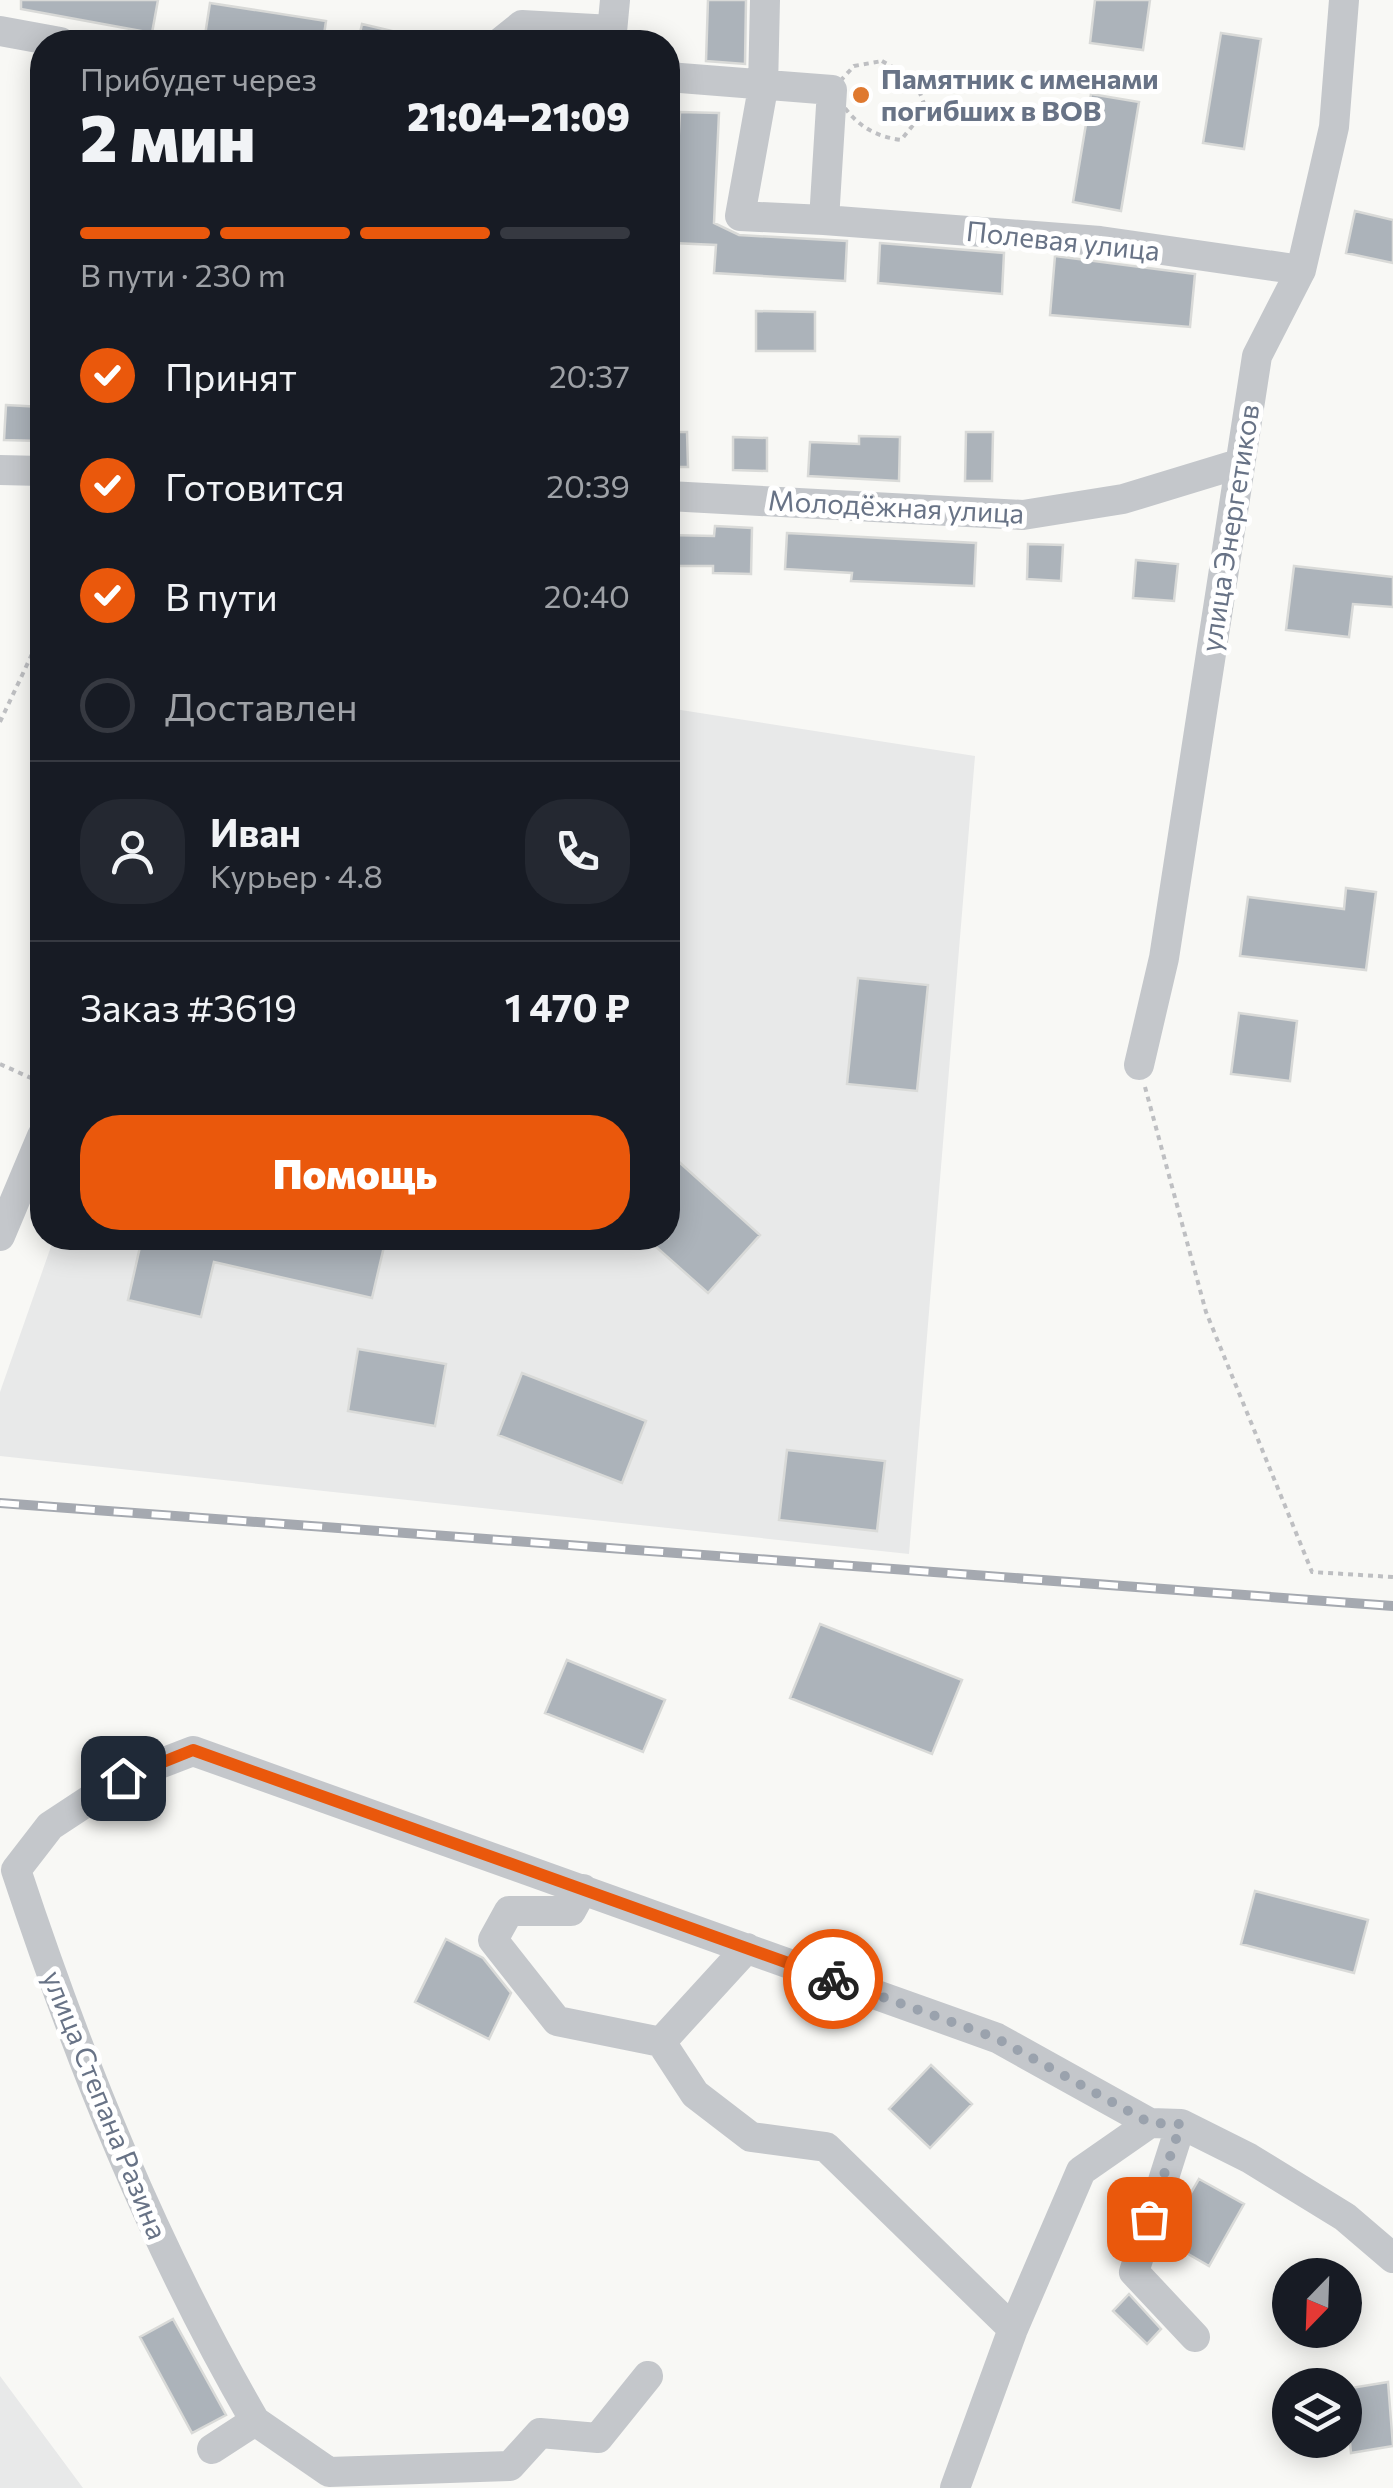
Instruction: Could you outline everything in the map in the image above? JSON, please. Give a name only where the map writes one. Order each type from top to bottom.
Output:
[{"type":"street","points":[[762,88],[765,0]]},
{"type":"street","name":"улица Энергетиков","points":[[1139,1065],[1164,958],[1238,464],[1258,356],[1301,270],[1334,127],[1344,0]]},
{"type":"street","points":[[515,30],[522,24],[613,24]]},
{"type":"street","points":[[0,31],[30,36]]},
{"type":"street","points":[[680,79],[832,90],[824,220]]},
{"type":"street","name":"Полевая улица","points":[[762,88],[740,216],[1100,241],[1301,270]]},
{"type":"street","name":"Молодёжная улица","points":[[680,497],[1023,515],[1123,499],[1238,464]]},
{"type":"street","points":[[0,470],[30,471]]},
{"type":"street","points":[[0,1236],[30,1165]]},
{"type":"street","name":"улица Степана Разина","points":[[254,2421],[188,2301],[79,2055],[16,1870],[50,1826],[123,1778],[193,1750],[996,2038],[1150,2123],[1181,2124],[1249,2158],[1345,2217],[1393,2258]]},
{"type":"street","points":[[584,1889],[571,1911],[509,1910],[493,1940],[557,2022],[661,2042],[694,2094],[751,2137],[826,2147],[1013,2329]]},
{"type":"street","points":[[661,2042],[747,1948]]},
{"type":"street","points":[[955,2488],[1013,2329],[1081,2171],[1150,2123]]},
{"type":"street","points":[[1181,2124],[1134,2272],[1194,2337]]},
{"type":"street","points":[[212,2449],[254,2421],[329,2472],[510,2466],[540,2433],[598,2438],[648,2376]]},
{"type":"path","points":[[882,62],[914,80],[926,109],[901,140],[874,136],[850,116],[832,90],[854,66],[882,62]]},
{"type":"path","points":[[0,722],[30,656]]},
{"type":"path","points":[[0,1064],[30,1078]]},
{"type":"path","points":[[1139,1065],[1206,1312],[1312,1572],[1393,1576]]},
{"type":"shaded area","points":[[680,710],[975,756],[909,1554],[0,1456],[0,1392],[50,1250],[680,1250]]},
{"type":"shaded area","points":[[0,2376],[83,2488],[0,2488]]},
{"type":"building","points":[[21,0],[158,0],[153,30],[21,9]]},
{"type":"building","points":[[708,0],[746,0],[745,64],[706,61]]},
{"type":"building","points":[[1095,0],[1150,0],[1143,50],[1090,43]]},
{"type":"building","points":[[210,3],[326,21],[325,30],[206,30]]},
{"type":"building","points":[[362,24],[388,30],[361,30]]},
{"type":"building","points":[[1221,33],[1261,39],[1244,149],[1203,143]]},
{"type":"building","points":[[1091,94],[1139,102],[1121,211],[1073,202]]},
{"type":"building","points":[[680,112],[719,113],[714,223],[739,235],[847,241],[845,281],[714,273],[716,245],[680,243]]},
{"type":"building","points":[[1355,211],[1393,220],[1393,263],[1346,253]]},
{"type":"building","points":[[880,243],[1004,253],[1002,294],[878,283]]},
{"type":"building","points":[[1055,256],[1195,274],[1190,327],[1050,315]]},
{"type":"building","points":[[756,311],[815,312],[815,351],[756,351]]},
{"type":"building","points":[[6,405],[30,406],[30,441],[4,440]]},
{"type":"building","points":[[680,432],[687,432],[688,467],[680,467]]},
{"type":"building","points":[[966,432],[993,432],[992,481],[965,481]]},
{"type":"building","points":[[859,436],[900,437],[899,481],[808,476],[810,442],[859,444]]},
{"type":"building","points":[[733,437],[767,438],[767,471],[733,470]]},
{"type":"building","points":[[715,526],[752,528],[751,574],[713,573],[713,566],[680,566],[680,535],[714,536]]},
{"type":"building","points":[[787,533],[976,543],[974,586],[851,581],[852,573],[785,569]]},
{"type":"building","points":[[1028,544],[1063,545],[1061,581],[1027,579]]},
{"type":"building","points":[[1136,560],[1178,564],[1174,601],[1133,598]]},
{"type":"building","points":[[1294,566],[1393,577],[1393,607],[1353,604],[1349,637],[1286,630]]},
{"type":"building","points":[[1346,888],[1376,892],[1366,970],[1240,956],[1248,897],[1344,909]]},
{"type":"building","points":[[858,978],[928,985],[917,1091],[847,1084]]},
{"type":"building","points":[[1239,1013],[1297,1021],[1290,1081],[1231,1074]]},
{"type":"building","points":[[680,1163],[760,1235],[708,1293],[660,1250],[680,1250]]},
{"type":"building","points":[[139,1250],[383,1250],[372,1298],[214,1262],[201,1317],[128,1300]]},
{"type":"building","points":[[358,1349],[446,1364],[435,1426],[348,1411]]},
{"type":"building","points":[[522,1373],[646,1421],[622,1483],[498,1435]]},
{"type":"building","points":[[787,1450],[885,1461],[877,1531],[779,1520]]},
{"type":"building","points":[[820,1624],[962,1680],[932,1754],[790,1698]]},
{"type":"building","points":[[567,1660],[665,1700],[643,1752],[545,1713]]},
{"type":"building","points":[[1255,1891],[1368,1920],[1354,1973],[1241,1944]]},
{"type":"building","points":[[446,1939],[483,1958],[511,1993],[489,2039],[415,2002]]},
{"type":"building","points":[[931,2065],[972,2104],[930,2148],[889,2109]]},
{"type":"building","points":[[1199,2179],[1244,2204],[1209,2266],[1164,2240]]},
{"type":"building","points":[[1129,2294],[1161,2329],[1147,2344],[1113,2311]]},
{"type":"building","points":[[173,2319],[226,2415],[192,2433],[140,2337]]},
{"type":"building","points":[[1388,2382],[1393,2446],[1362,2451],[1362,2386]]},
{"type":"railway","points":[[0,1503],[1393,1606]]},
{"type":"way so far","points":[[833,1979],[996,2038],[1150,2123],[1181,2124],[1149,2219]]},
{"type":"place","name":"Памятник с именами погибших в ВОВ","points":[[861,95]]},
{"type":"route","points":[[123,1778],[193,1750],[833,1979]]}]
